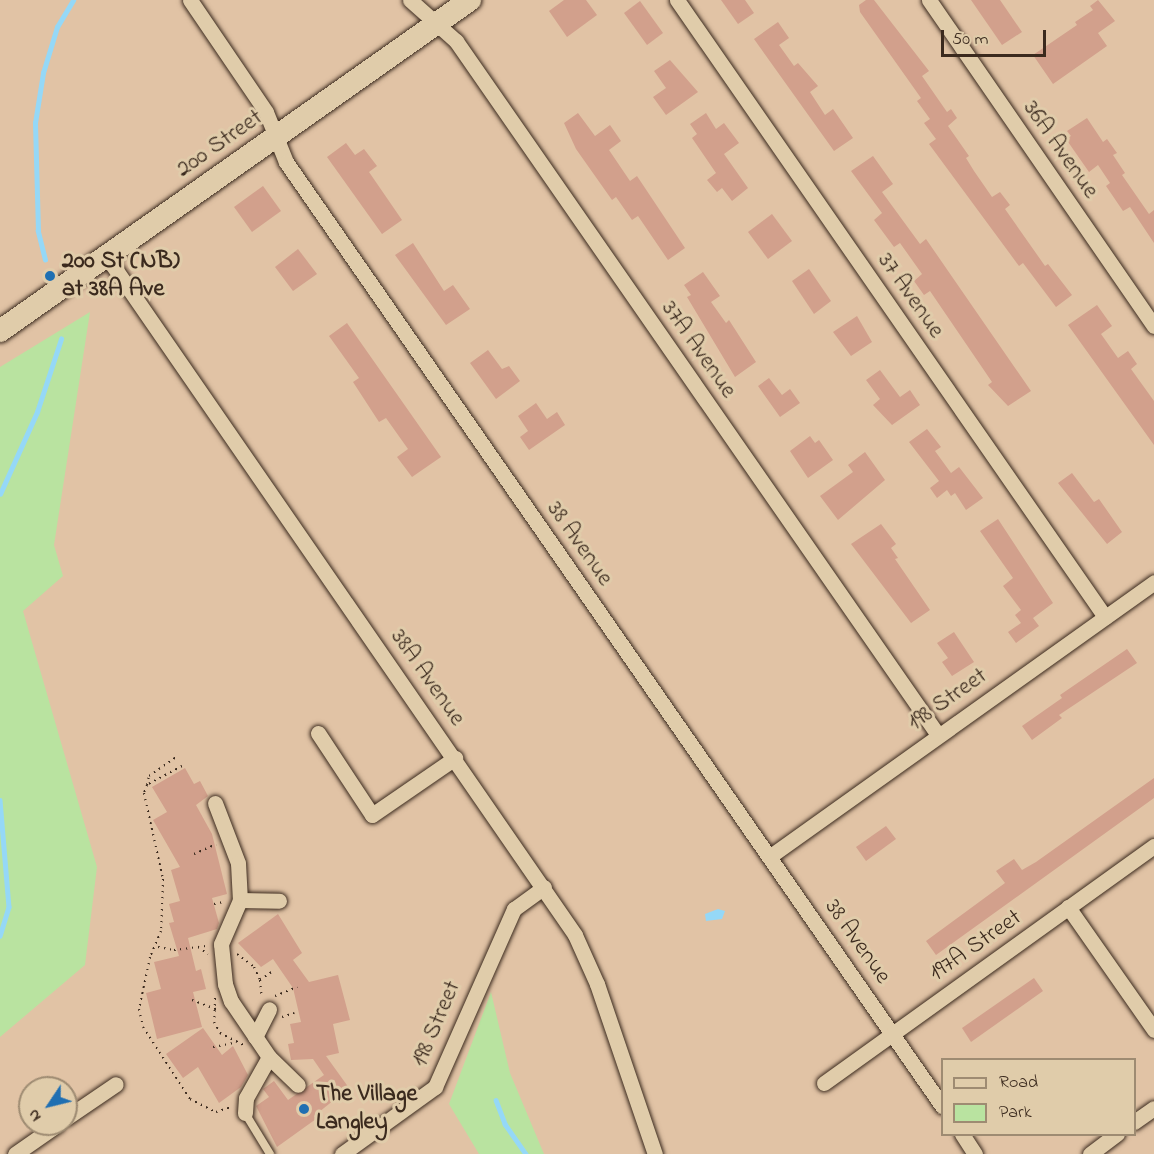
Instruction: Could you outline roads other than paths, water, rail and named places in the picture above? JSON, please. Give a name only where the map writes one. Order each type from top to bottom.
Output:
[{"type":"main road","name":"200 Street","points":[[0,331],[107,258],[470,0]]},
{"type":"street","name":"38 Avenue","points":[[190,0],[266,112],[286,162],[941,1105]]},
{"type":"street","name":"37A Avenue","points":[[410,0],[456,41],[938,735]]},
{"type":"street","name":"37 Avenue","points":[[677,0],[1106,617]]},
{"type":"street","name":"36A Avenue","points":[[929,0],[1154,326]]},
{"type":"street","name":"38A Avenue","points":[[107,258],[455,758],[575,935],[597,984],[655,1154]]},
{"type":"street","name":"198 Street","points":[[769,857],[1154,582]]},
{"type":"street","points":[[318,733],[372,815],[455,758]]},
{"type":"street","points":[[215,803],[238,863],[240,900],[221,947],[231,1001],[269,1057],[298,1085]]},
{"type":"street","name":"197A Street","points":[[825,1083],[1154,846]]},
{"type":"street","name":"198 Street","points":[[342,1154],[435,1087],[514,909],[544,887]]},
{"type":"street","points":[[240,900],[279,901]]},
{"type":"street","points":[[1068,907],[1154,1030]]},
{"type":"street","points":[[255,1037],[276,1013]]},
{"type":"street","points":[[245,1113],[246,1098],[269,1057]]},
{"type":"street","points":[[78,1110],[116,1084]]},
{"type":"street","points":[[1136,1121],[1154,1108]]},
{"type":"street","points":[[15,1154],[41,1136]]},
{"type":"street","points":[[963,1136],[975,1154]]},
{"type":"street","points":[[1090,1154],[1114,1136]]},
{"type":"lane","points":[[245,1113],[270,1154]]},
{"type":"water","points":[[718,909],[725,911],[722,919],[706,921],[705,914]]},
{"type":"waterway","points":[[45,260],[38,231],[35,123],[43,73],[57,27],[73,0]]},
{"type":"waterway","points":[[0,494],[37,412],[61,339]]},
{"type":"waterway","points":[[0,800],[9,907],[0,936]]},
{"type":"waterway","points":[[496,1100],[505,1124],[526,1154]]},
{"type":"place","name":"200 St (NB) at 38A Ave","points":[[50,276]]},
{"type":"place","name":"The Village Langley","points":[[304,1109]]}]
